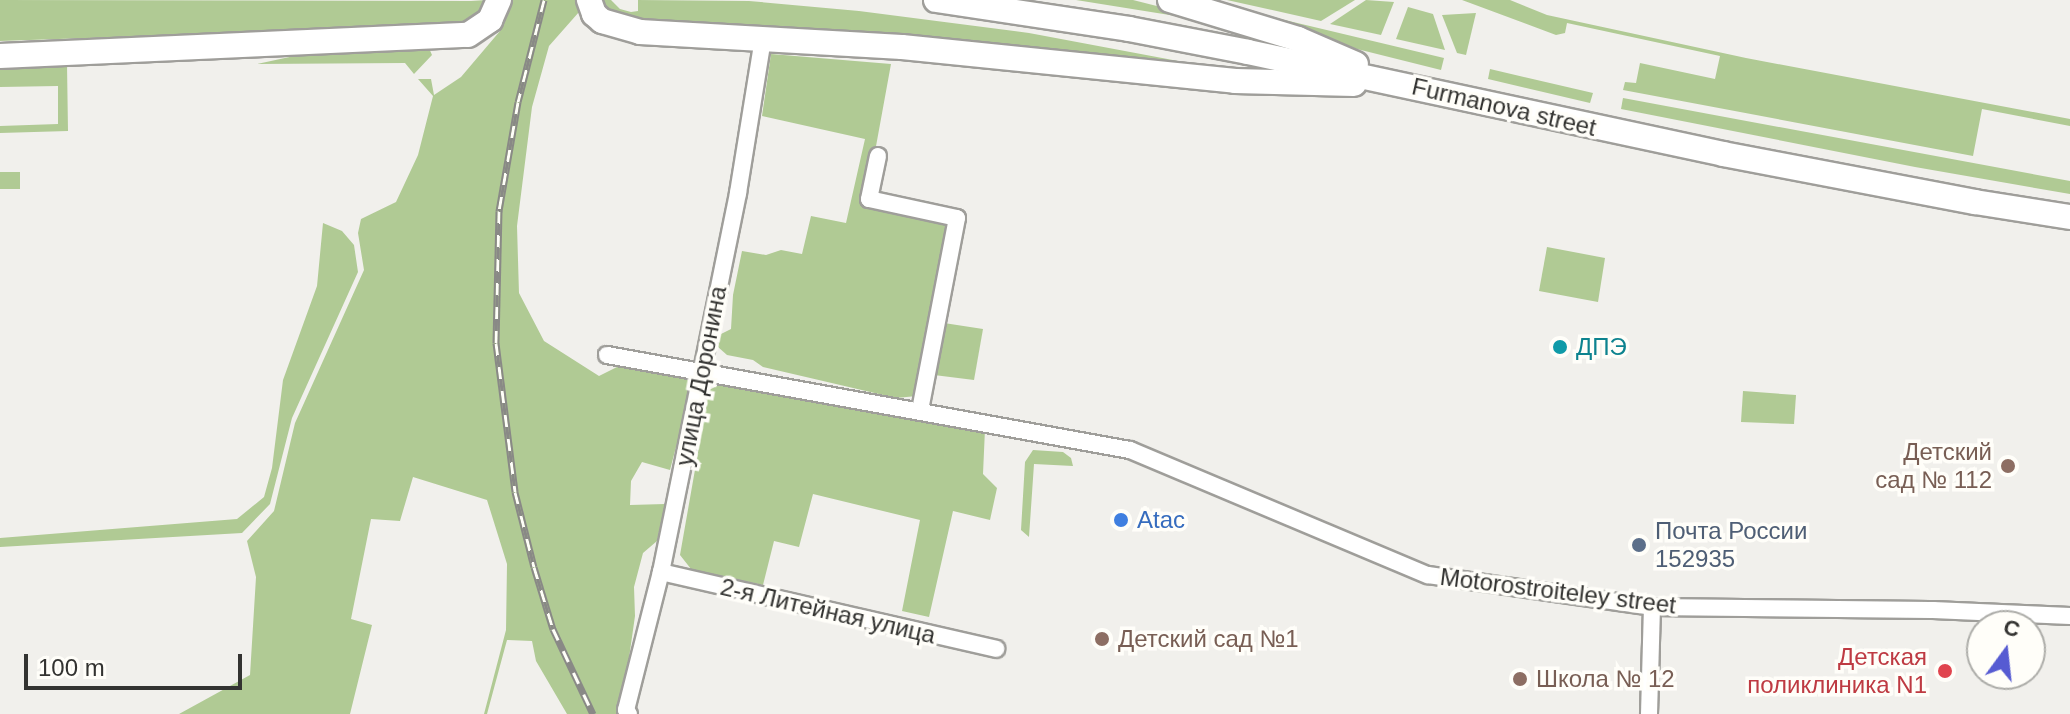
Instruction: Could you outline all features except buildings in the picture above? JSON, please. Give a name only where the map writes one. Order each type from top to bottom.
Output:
[{"type":"street","points":[[0,56],[468,35],[490,20],[499,0]]},
{"type":"street","name":"Furmanova street","points":[[936,0],[1129,29],[1247,51],[1723,154],[2070,217]]},
{"type":"street","points":[[1170,0],[1255,25],[1340,56],[1394,82]]},
{"type":"street","points":[[592,7],[615,28],[640,32],[902,47],[1239,81],[1346,85],[1394,82]]},
{"type":"street","points":[[1239,81],[1250,77],[1255,69],[1247,51],[1256,48],[1261,39],[1255,25]]},
{"type":"street","name":"улица Доронина","points":[[628,712],[661,572],[702,372],[746,149],[763,39]]},
{"type":"street","points":[[878,156],[869,199],[957,218],[920,411]]},
{"type":"street","name":"Motorostroiteley street","points":[[607,355],[1130,450],[1428,575],[1652,607],[1933,610],[2070,616]]},
{"type":"street","name":"2-я Литейная улица","points":[[661,572],[996,649]]},
{"type":"street","points":[[1649,714],[1652,607]]},
{"type":"green space","points":[[0,0],[487,0],[484,10],[466,25],[0,41]]},
{"type":"green space","points":[[513,0],[577,0],[579,12],[549,46],[532,107],[517,226],[519,293],[544,341],[599,376],[623,364],[685,376],[692,386],[670,470],[642,462],[631,481],[630,505],[665,504],[657,541],[643,553],[634,587],[635,616],[621,714],[567,714],[536,661],[532,641],[507,640],[487,714],[484,714],[506,630],[507,564],[487,500],[413,477],[400,521],[371,519],[351,619],[372,625],[350,714],[179,714],[250,675],[256,577],[247,541],[274,511],[295,423],[364,270],[358,233],[361,219],[396,202],[418,155],[433,96],[418,79],[431,79],[434,95],[461,77],[500,31]]},
{"type":"green space","points":[[599,0],[611,0],[620,9],[631,12],[638,11],[638,0],[749,1],[859,11],[1029,33],[1226,70],[642,24],[606,14]]},
{"type":"green space","points":[[1076,0],[1133,0],[1232,25]]},
{"type":"green space","points":[[1227,0],[1355,0],[1321,21]]},
{"type":"green space","points":[[1366,0],[1394,2],[1381,35],[1330,24]]},
{"type":"green space","points":[[1462,0],[1510,0],[1547,15],[1746,58],[2070,119],[2070,126],[1982,109],[1973,156],[1623,90],[1625,82],[1636,83],[1640,63],[1715,79],[1720,56],[1567,23],[1565,33],[1556,35]]},
{"type":"green space","points":[[1408,7],[1433,14],[1445,50],[1396,39]]},
{"type":"green space","points":[[1251,12],[1444,58],[1441,70],[1317,39],[1251,15]]},
{"type":"green space","points":[[1476,13],[1466,55],[1457,53],[1442,15]]},
{"type":"green space","points":[[428,46],[432,55],[414,74],[405,63],[257,64],[322,50]]},
{"type":"green space","points":[[771,54],[891,64],[866,201],[952,223],[917,396],[896,398],[763,367],[753,360],[727,355],[718,347],[721,334],[731,329],[733,295],[742,251],[766,255],[781,250],[802,254],[811,216],[846,223],[865,139],[762,116]]},
{"type":"green space","points":[[67,64],[68,131],[0,133],[0,126],[58,124],[58,86],[0,87],[0,66]]},
{"type":"green space","points":[[1490,69],[1593,93],[1590,103],[1488,79]]},
{"type":"green space","points":[[1623,98],[2070,181],[2070,194],[1621,109]]},
{"type":"green space","points":[[0,172],[20,172],[20,189],[0,189]]},
{"type":"green space","points":[[323,223],[342,231],[354,245],[358,272],[292,418],[270,504],[242,533],[0,547],[0,538],[237,519],[264,497],[272,468],[283,380],[317,286]]},
{"type":"green space","points":[[1547,247],[1605,258],[1598,302],[1539,291]]},
{"type":"green space","points":[[944,323],[983,329],[974,380],[934,375]]},
{"type":"green space","points":[[723,383],[985,429],[983,474],[997,488],[990,520],[953,511],[929,617],[902,611],[920,520],[813,494],[799,547],[774,541],[763,585],[691,569],[680,555],[709,390]]},
{"type":"green space","points":[[1743,391],[1796,395],[1794,424],[1741,422]]},
{"type":"green space","points":[[1033,450],[1063,452],[1071,458],[1073,466],[1034,464],[1029,537],[1021,530],[1025,462]]},
{"type":"railway","points":[[544,0],[518,102],[499,211],[496,343],[515,492],[534,567],[553,629],[593,714]]},
{"type":"place","name":"ДПЭ","points":[[1560,347]]},
{"type":"place","name":"Детский сад № 112","points":[[2008,466]]},
{"type":"place","name":"Atac","points":[[1121,520]]},
{"type":"place","name":"Почта России 152935","points":[[1639,545]]},
{"type":"place","name":"Детский сад №1","points":[[1102,639]]},
{"type":"place","name":"Детская поликлиника N1","points":[[1945,671]]},
{"type":"place","name":"Школа № 12","points":[[1520,679]]}]
